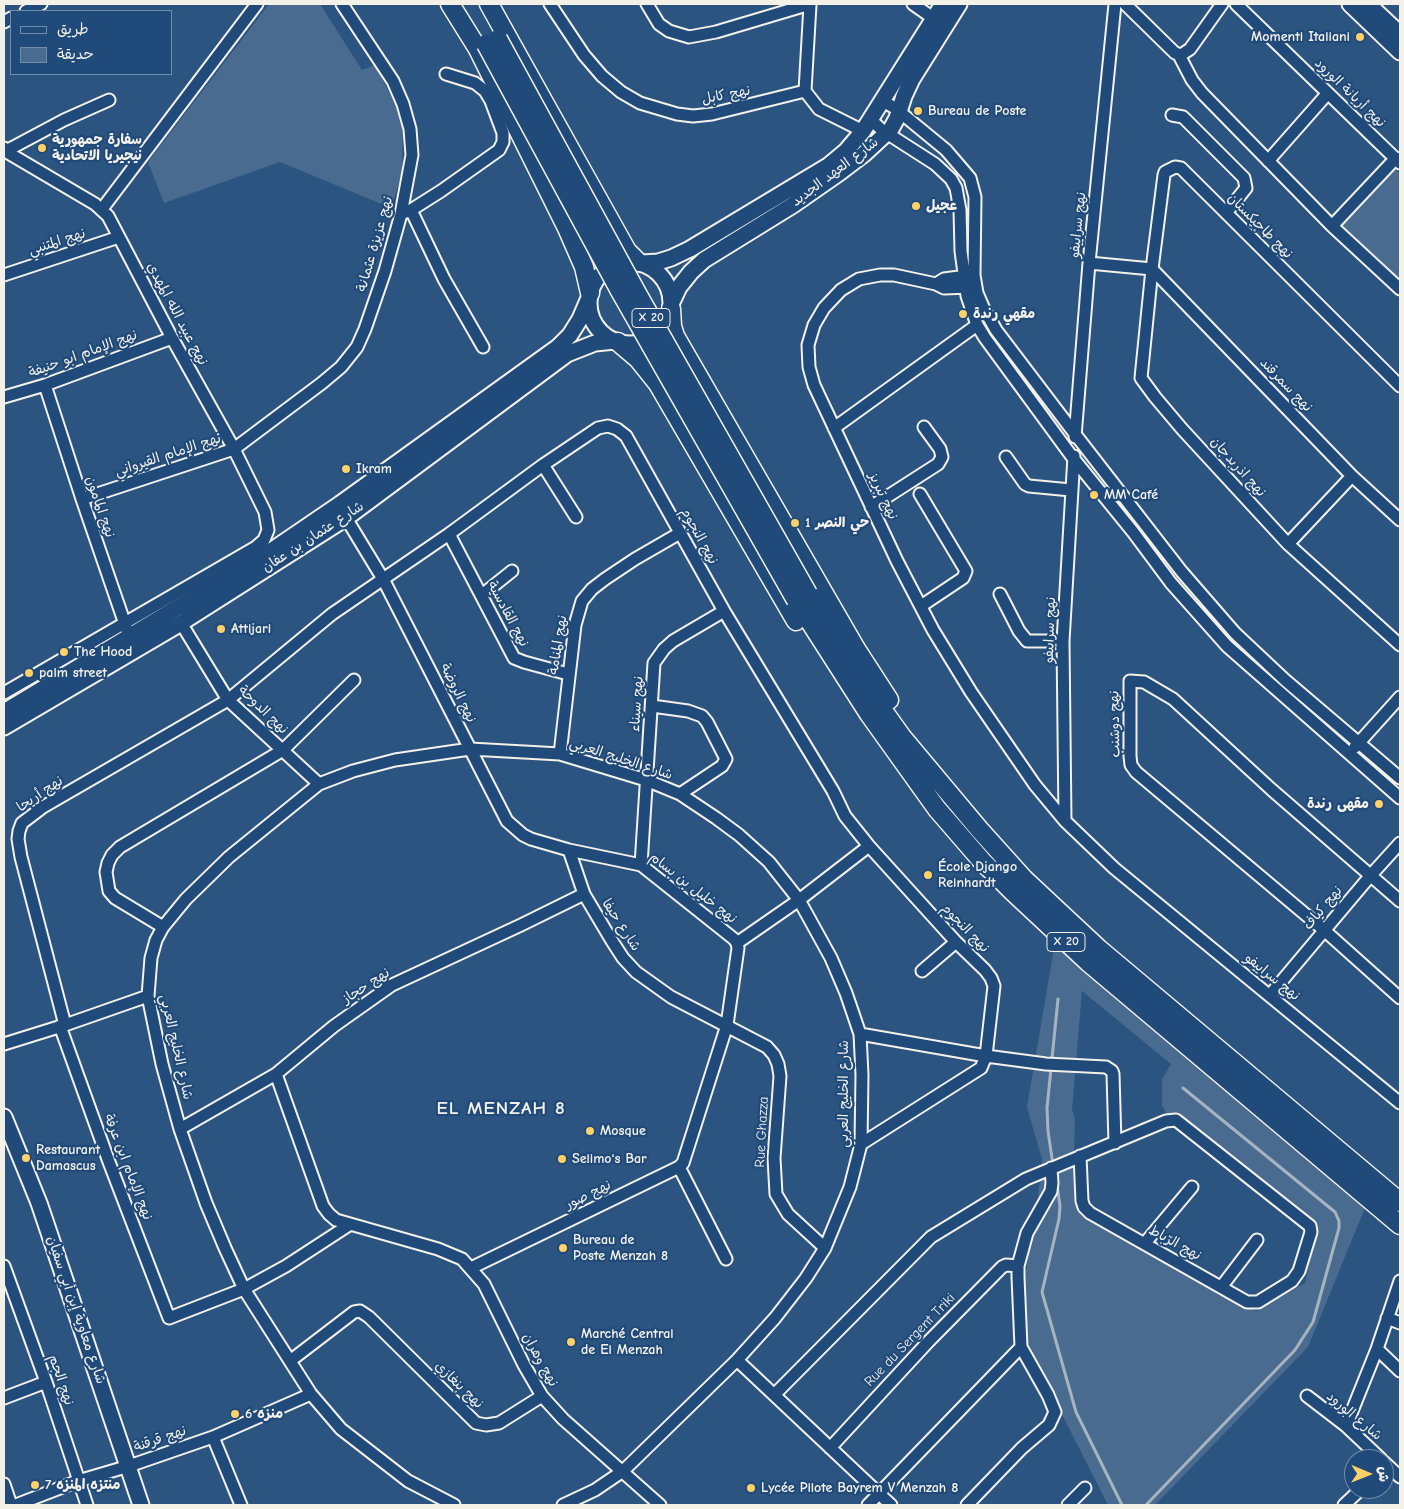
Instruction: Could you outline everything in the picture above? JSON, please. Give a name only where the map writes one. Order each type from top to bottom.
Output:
[{"type":"highway","points":[[450,4],[478,49],[567,228],[584,267],[589,296]]},
{"type":"highway","name":"X 20","points":[[462,4],[492,41]]},
{"type":"highway","name":"X 20","points":[[478,4],[492,41],[620,291],[802,597],[869,714],[937,809],[982,861],[1088,962],[1400,1225]]},
{"type":"highway","points":[[489,4],[627,251],[640,262]]},
{"type":"highway","points":[[671,306],[672,326],[680,345],[856,649],[950,795]]},
{"type":"highway","points":[[616,342],[638,359],[658,384],[809,644],[862,723],[937,809]]},
{"type":"highway","name":"X 20","points":[[802,597],[902,737],[950,795],[1024,878],[1099,949],[1400,1202]]},
{"type":"main road","name":"شارع العهد الجديد","points":[[671,306],[679,287],[704,260],[793,205],[846,168],[886,134],[894,124],[904,96],[940,23],[943,4]]},
{"type":"main road","name":"شارع العهد الجديد","points":[[640,262],[658,262],[671,258],[781,195],[837,159],[852,145],[881,100],[940,23],[959,4]]},
{"type":"main road","points":[[1350,4],[1400,52]]},
{"type":"main road","points":[[1368,4],[1400,34]]},
{"type":"main road","points":[[625,261],[640,262],[654,269],[664,278],[670,290],[671,306],[666,322],[658,334],[646,341],[632,344],[616,342],[603,334],[594,324],[589,311],[589,296],[594,282],[602,272],[613,265],[625,261]]},
{"type":"main road","name":"شارع عثمان بن عفان","points":[[4,712],[127,631],[348,498],[558,347],[570,335],[580,319],[589,296]]},
{"type":"main road","name":"شارع عثمان بن عفان","points":[[4,727],[181,623],[346,518],[567,354],[595,343],[616,342]]},
{"type":"main road","name":"شارع معاوية إبن أبي سفيان","points":[[4,1119],[39,1203],[141,1505]]},
{"type":"street","points":[[28,10],[41,4]]},
{"type":"street","points":[[102,209],[257,4]]},
{"type":"street","name":"نهج عزيزة عثمانة","points":[[234,449],[322,383],[341,367],[353,352],[368,320],[406,212],[412,155],[410,129],[404,104],[393,81],[342,4]]},
{"type":"street","name":"نهج كابل","points":[[550,4],[584,55],[602,76],[621,92],[640,103],[677,114],[693,116],[712,114],[805,92]]},
{"type":"street","points":[[647,4],[660,24],[669,31],[689,37],[716,32],[810,4],[805,92],[820,109],[886,134],[935,164],[951,179],[956,188],[960,210],[977,325],[1073,458],[1133,532],[1170,584],[1201,619],[1227,646],[1400,798]]},
{"type":"street","points":[[913,4],[940,23]]},
{"type":"street","name":"نهج سراييفو","points":[[1115,4],[1090,263],[1071,490],[1063,641],[1065,821],[1114,868],[1270,994],[1400,1103]]},
{"type":"street","points":[[1125,4],[1179,55],[1192,80],[1202,93],[1332,226],[1400,290]]},
{"type":"street","points":[[1179,55],[1184,54],[1190,49],[1222,4]]},
{"type":"street","name":"نهج أريانة الورود","points":[[1236,4],[1398,160]]},
{"type":"street","points":[[446,74],[475,83],[485,91],[491,101],[503,134],[503,142],[499,150],[441,191],[406,212],[483,347]]},
{"type":"street","points":[[1268,161],[1328,93]]},
{"type":"street","points":[[4,150],[109,100]]},
{"type":"street","points":[[881,100],[946,150],[970,178],[975,197],[970,281],[996,330],[1075,434],[1182,572],[1235,634],[1285,680],[1400,778]]},
{"type":"street","points":[[1172,115],[1184,117],[1244,178],[1246,188],[1226,213]]},
{"type":"street","name":"نهج عبيد الله المهدي","points":[[4,150],[102,209],[108,216],[172,338],[234,449],[265,512],[268,545]]},
{"type":"street","points":[[1332,226],[1398,160]]},
{"type":"street","name":"نهج طاجيكستان","points":[[1152,269],[1164,175],[1174,167],[1181,168],[1400,386]]},
{"type":"street","name":"نهج المتنبي","points":[[4,276],[119,237]]},
{"type":"street","points":[[1090,263],[1152,269]]},
{"type":"street","name":"نهج سمرقند","points":[[1152,269],[1352,476],[1400,520]]},
{"type":"street","name":"نهج اذربدجان","points":[[1152,269],[1141,378],[1182,429],[1288,544],[1400,645]]},
{"type":"street","name":"نهج تبريز","points":[[970,281],[944,279],[936,284],[894,275],[880,275],[859,279],[841,290],[824,308],[814,326],[808,346],[809,367],[814,384],[871,507],[933,630],[971,692],[1035,785],[1065,821]]},
{"type":"street","points":[[834,428],[977,325]]},
{"type":"street","name":"نهج الإمام ابو حنيفة","points":[[4,397],[45,385],[172,338]]},
{"type":"street","name":"نهج المامون","points":[[45,385],[127,631]]},
{"type":"street","name":"نهج النجوم","points":[[228,700],[332,614],[449,534],[543,466],[598,428],[608,426],[617,429],[626,436],[724,611],[833,791],[845,816],[869,846],[991,978],[994,986],[986,1056]]},
{"type":"street","points":[[871,507],[938,464],[942,457],[940,449],[924,427]]},
{"type":"street","name":"نهج الإمام القيرواني","points":[[82,499],[234,449]]},
{"type":"street","points":[[1006,457],[1025,484],[1034,488],[1071,490]]},
{"type":"street","points":[[543,466],[576,517]]},
{"type":"street","points":[[1288,544],[1352,476]]},
{"type":"street","points":[[920,494],[966,571],[963,578],[920,606]]},
{"type":"street","name":"نهج الروضة","points":[[346,518],[383,579],[507,821],[522,835],[569,850]]},
{"type":"street","name":"نهج المنامة","points":[[560,754],[575,625],[586,595],[605,579],[635,559],[680,533]]},
{"type":"street","name":"نهج القادسية","points":[[449,534],[514,658],[568,674]]},
{"type":"street","points":[[482,595],[512,571]]},
{"type":"street","points":[[1000,594],[1023,638],[1027,641],[1063,641]]},
{"type":"street","name":"نهج سيناء","points":[[641,864],[654,663],[673,641],[724,611]]},
{"type":"street","name":"نهج الدوحة","points":[[181,623],[228,700],[319,784]]},
{"type":"street","points":[[4,693],[127,631]]},
{"type":"street","points":[[163,927],[115,898],[109,891],[106,872],[112,855],[120,847],[283,750],[354,680]]},
{"type":"street","name":"نهج دوشنب","points":[[1324,930],[1133,768],[1130,756],[1130,681],[1144,682],[1173,699],[1272,790],[1370,876]]},
{"type":"street","points":[[1348,753],[1400,696]]},
{"type":"street","name":"نهج أريحا","points":[[62,1026],[21,857],[18,839],[22,823],[43,807],[228,700]]},
{"type":"street","points":[[652,706],[688,711],[702,716],[726,759],[722,766],[680,794]]},
{"type":"street","name":"شارع الخليج العربي","points":[[454,1505],[441,1503],[408,1482],[341,1429],[311,1394],[244,1289],[206,1203],[180,1129],[162,1064],[148,996],[151,958],[156,940],[163,927],[186,899],[223,862],[319,784],[353,771],[396,760],[470,749],[560,754],[646,780],[680,794],[716,818],[754,848],[779,874],[799,900],[831,958],[846,993],[860,1034],[862,1076],[861,1144],[850,1186],[825,1248],[806,1278],[775,1318],[737,1360],[623,1471],[595,1490],[563,1505]]},
{"type":"street","name":"نهج كياف","points":[[1270,994],[1400,843]]},
{"type":"street","name":"نهج خليل بن بسام","points":[[737,943],[799,900],[869,846]]},
{"type":"street","name":"نهج خليل بن بسام","points":[[569,850],[641,864],[737,943],[738,948],[727,1025],[683,1163],[678,1167]]},
{"type":"street","name":"شارع حيفا","points":[[569,850],[584,894],[615,947],[636,972],[656,988],[688,1007],[727,1025]]},
{"type":"street","points":[[1370,876],[1400,901]]},
{"type":"street","name":"نهج حجاز","points":[[180,1129],[276,1074],[334,1026],[392,985],[584,894]]},
{"type":"street","points":[[1324,930],[1400,998]]},
{"type":"street","points":[[922,971],[956,942]]},
{"type":"street","points":[[4,1044],[148,996]]},
{"type":"street","name":"Rue Ghazza","points":[[727,1025],[767,1047],[774,1055],[778,1064],[780,1076],[774,1158],[776,1194],[788,1214],[825,1248]]},
{"type":"street","name":"نهج الإمام ابن عرفة","points":[[62,1026],[106,1153],[169,1318],[244,1289]]},
{"type":"street","points":[[775,1394],[931,1237],[1016,1184],[1115,1143],[1113,1074],[1106,1067],[1046,1064],[986,1056],[860,1034]]},
{"type":"street","points":[[861,1144],[977,1072],[983,1065],[986,1056]]},
{"type":"street","name":"نهج وهران","points":[[276,1074],[324,1206],[336,1220],[438,1249],[462,1259],[484,1284],[542,1396],[563,1419],[660,1505]]},
{"type":"street","name":"نهج الرّباط","points":[[1080,1156],[1084,1207],[1090,1213],[1222,1286],[1247,1302],[1258,1302],[1292,1281],[1296,1276],[1311,1232],[1310,1226],[1176,1120],[1166,1121],[1115,1143]]},
{"type":"street","points":[[678,1167],[726,1259]]},
{"type":"street","name":"نهج صور","points":[[471,1268],[678,1167]]},
{"type":"street","points":[[967,1505],[1022,1448],[1049,1425],[1055,1412],[1048,1395],[1021,1346],[1018,1266],[1027,1233],[1051,1191],[1051,1168]]},
{"type":"street","points":[[1145,1243],[1192,1187]]},
{"type":"street","points":[[244,1289],[286,1266],[349,1225]]},
{"type":"street","points":[[1222,1286],[1257,1240]]},
{"type":"street","name":"Rue du Sergent Triki","points":[[830,1448],[928,1342],[1002,1267],[1006,1265],[1018,1266]]},
{"type":"street","name":"نهج الجم","points":[[4,1266],[46,1382],[87,1505]]},
{"type":"street","points":[[1346,1426],[1377,1349],[1400,1281]]},
{"type":"street","name":"نهج بنغازي","points":[[290,1361],[354,1312],[360,1311],[369,1317],[476,1423],[486,1426],[499,1422],[542,1396]]},
{"type":"street","points":[[1387,1318],[1400,1323]]},
{"type":"street","points":[[868,1505],[1021,1346]]},
{"type":"street","points":[[1377,1349],[1400,1371]]},
{"type":"street","points":[[737,1360],[891,1505]]},
{"type":"street","points":[[4,1398],[46,1382]]},
{"type":"street","name":"نهج قرقنة","points":[[16,1505],[78,1481],[129,1466],[213,1437],[311,1394]]},
{"type":"street","name":"شارع الورود","points":[[1307,1396],[1346,1426],[1370,1449]]},
{"type":"street","points":[[213,1437],[241,1505]]},
{"type":"street","points":[[4,1484],[10,1505]]},
{"type":"street","points":[[1068,1505],[1084,1488]]},
{"type":"green space","points":[[269,4],[320,4],[362,70],[375,65],[397,108],[403,127],[402,173],[391,208],[280,162],[164,203],[148,162]]},
{"type":"green space","points":[[1393,167],[1400,174],[1400,282],[1340,225]]},
{"type":"green space","points":[[1055,942],[1365,1208],[1308,1347],[1155,1505],[1108,1505],[1025,1342],[1025,1276],[1036,1216],[1042,1159],[1027,1107]],"holes":[[[1082,991],[1171,1064],[1162,1079],[1162,1105],[1167,1115],[1179,1114],[1318,1227],[1305,1283],[1256,1311],[1080,1211],[1074,1155],[1075,1118],[1072,1110]]]},
{"type":"waterway","points":[[1053,1165],[1047,1108],[1058,999]]},
{"type":"waterway","points":[[1146,1505],[1295,1350],[1313,1322],[1339,1228],[1339,1221],[1335,1212],[1183,1088]]},
{"type":"waterway","points":[[1057,1185],[1060,1206],[1059,1219],[1042,1292],[1076,1412],[1122,1505]]},
{"type":"place","name":"Momenti Italiani","points":[[1360,37]]},
{"type":"place","name":"Bureau de Poste","points":[[918,111]]},
{"type":"place","name":"سفارة جمهورية نيجيريا الاتحادية","points":[[42,148]]},
{"type":"place","name":"عجيل","points":[[916,206]]},
{"type":"place","name":"مقهي رندة","points":[[963,314]]},
{"type":"place","name":"Ikram","points":[[346,469]]},
{"type":"place","name":"MM Café","points":[[1094,495]]},
{"type":"place","name":"حي النصر 1","points":[[795,523]]},
{"type":"place","name":"Attijari","points":[[221,629]]},
{"type":"place","name":"The Hood","points":[[64,652]]},
{"type":"place","name":"palm street","points":[[29,673]]},
{"type":"place","name":"مقهى رندة","points":[[1379,804]]},
{"type":"place","name":"École Django Reinhardt","points":[[928,875]]},
{"type":"place","name":"Mosque","points":[[590,1131]]},
{"type":"place","name":"Restaurant Damascus","points":[[26,1158]]},
{"type":"place","name":"Selimo's Bar","points":[[562,1159]]},
{"type":"place","name":"Bureau de Poste Menzah 8","points":[[563,1248]]},
{"type":"place","name":"Marché Central de El Menzah","points":[[571,1342]]},
{"type":"place","name":"منزه 6","points":[[235,1414]]},
{"type":"place","name":"منتزه المنزه 7","points":[[35,1485]]},
{"type":"place","name":"Lycée Pilote Bayrem V Menzah 8","points":[[751,1488]]},
{"type":"district","name":"EL MENZAH 8","points":[[501,1109]]}]
